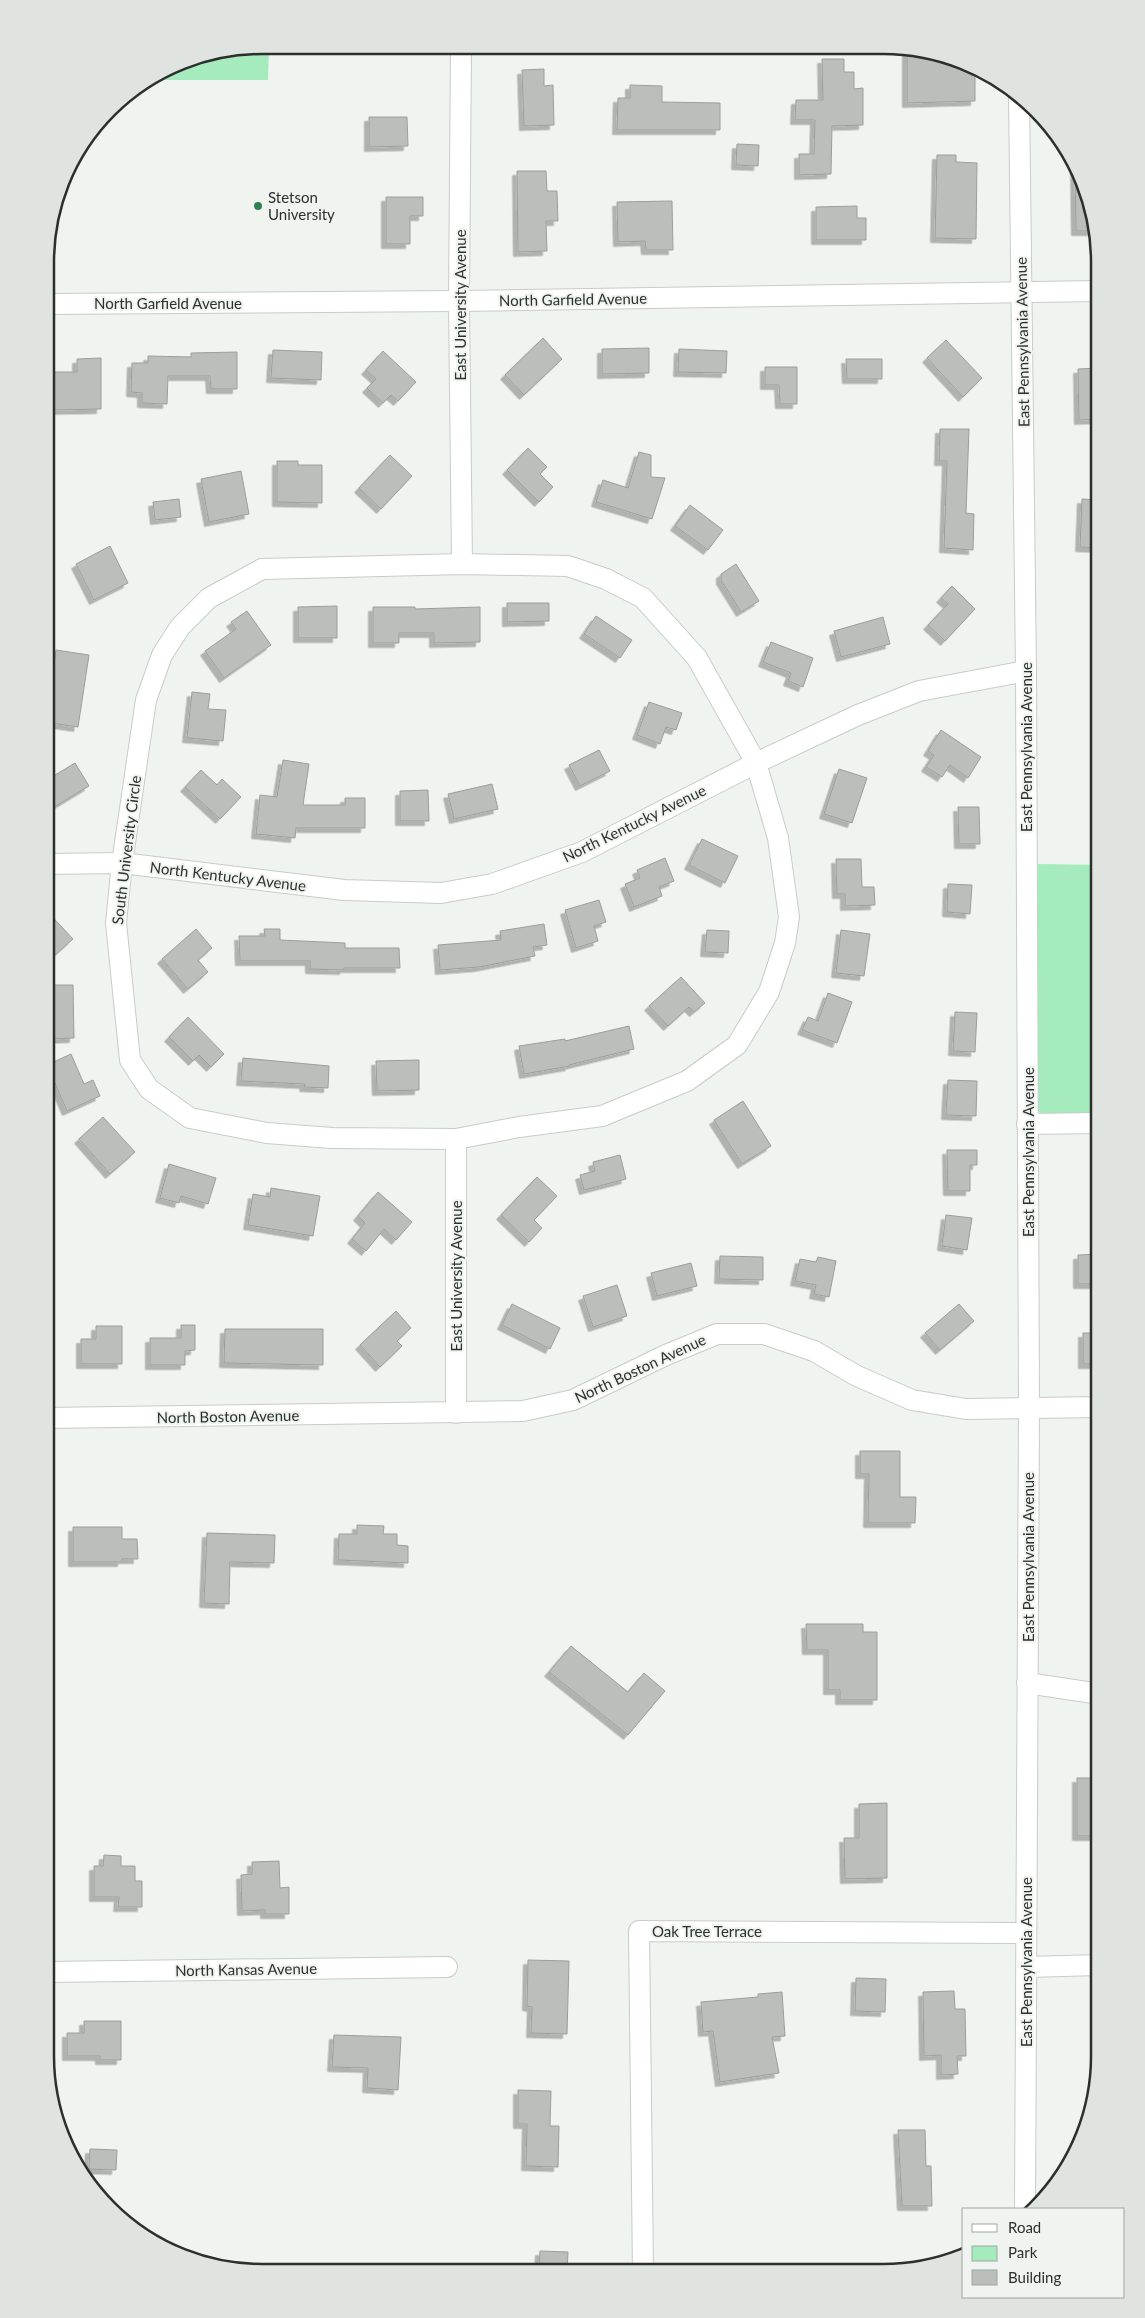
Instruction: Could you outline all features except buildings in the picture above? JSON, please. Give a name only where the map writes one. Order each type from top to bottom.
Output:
[{"type":"street","name":"East University Avenue","points":[[461,54],[459,301],[462,564]]},
{"type":"street","name":"East Pennsylvania Avenue","points":[[1019,104],[1026,671],[1029,1407],[1025,2208]]},
{"type":"street","name":"North Garfield Avenue","points":[[54,304],[459,301],[1091,291]]},
{"type":"street","name":"South University Circle","points":[[462,564],[568,566],[606,579],[643,598],[697,658],[756,763],[778,838],[789,916],[785,943],[769,992],[737,1045],[687,1081],[602,1116],[519,1127],[456,1139],[332,1138],[267,1133],[190,1118],[149,1089],[130,1060],[116,923],[122,864],[146,700],[162,655],[180,627],[210,598],[262,568],[462,564]]},
{"type":"street","name":"North Kentucky Avenue","points":[[54,864],[122,864],[344,890],[441,893],[492,884],[582,852],[756,763],[858,715],[919,691],[1026,671]]},
{"type":"street","points":[[1027,1124],[1091,1124]]},
{"type":"street","name":"East University Avenue","points":[[456,1139],[456,1413]]},
{"type":"street","name":"North Boston Avenue","points":[[54,1418],[523,1411],[573,1400],[666,1355],[717,1334],[764,1334],[814,1351],[857,1376],[912,1400],[966,1409],[1091,1407]]},
{"type":"street","points":[[1028,1683],[1091,1693]]},
{"type":"street","name":"Oak Tree Terrace","points":[[643,2264],[639,1931],[1026,1933]]},
{"type":"street","points":[[1027,1966],[1091,1965]]},
{"type":"street","name":"North Kansas Avenue","points":[[54,1972],[447,1967]]},
{"type":"green space","points":[[248,54],[269,54],[268,80],[160,80],[208,61]]},
{"type":"green space","points":[[1038,864],[1091,865],[1091,1115],[1045,1116],[1033,1107]]},
{"type":"place","name":"Stetson University","points":[[258,206]]}]
